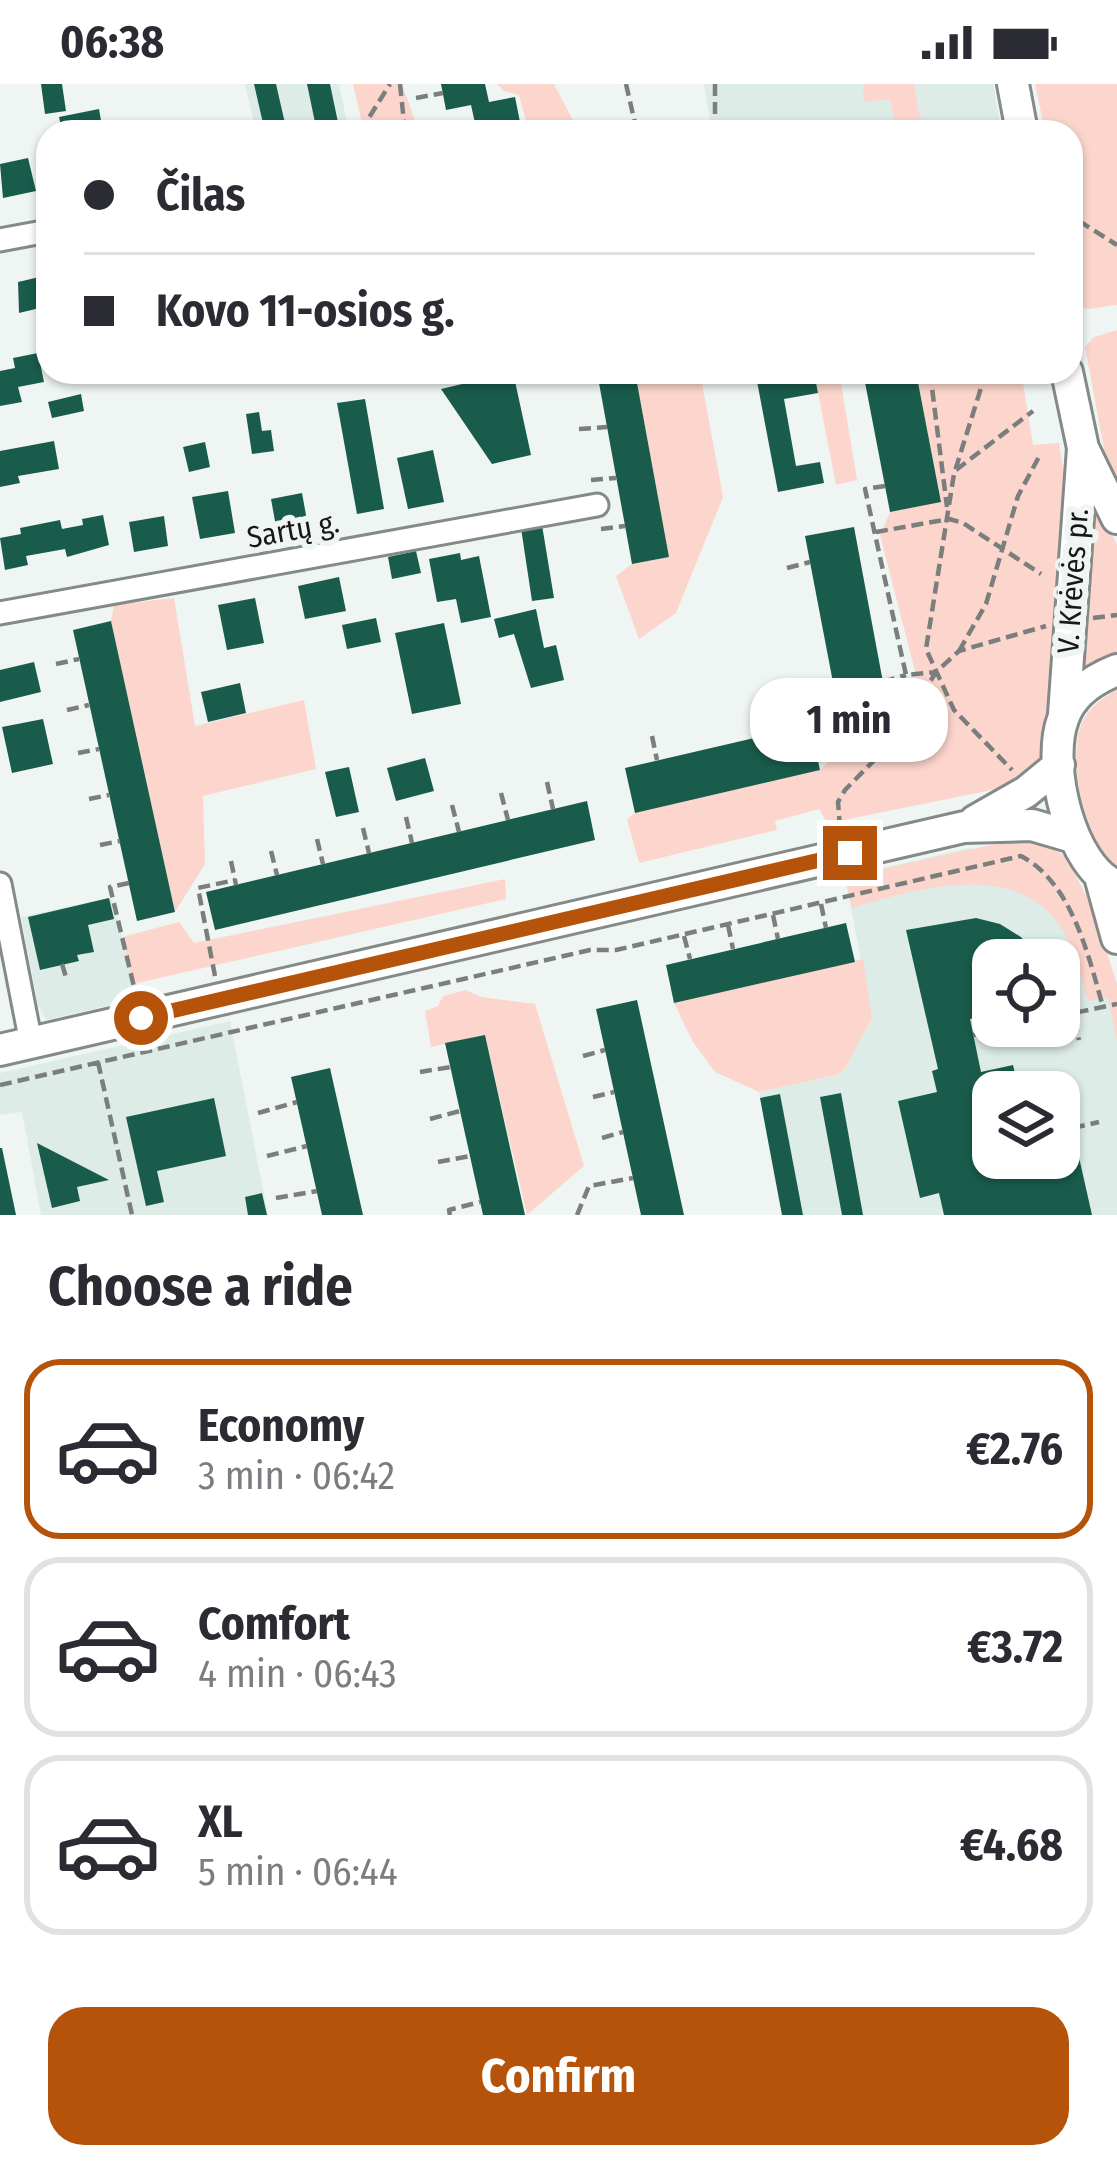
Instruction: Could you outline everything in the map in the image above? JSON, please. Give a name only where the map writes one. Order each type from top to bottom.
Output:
[{"type":"main road","points":[[1013,84],[1020,120]]},
{"type":"main road","name":"V. Krėvės pr.","points":[[1070,384],[1083,448],[1117,518]]},
{"type":"main road","name":"V. Krėvės pr.","points":[[1073,837],[1059,764],[1083,448]]},
{"type":"main road","points":[[1064,714],[1096,679],[1117,670]]},
{"type":"main road","points":[[964,827],[1026,792],[1059,764]]},
{"type":"main road","points":[[0,1050],[964,827],[1032,825],[1073,837],[1109,883],[1117,938]]},
{"type":"street","points":[[0,240],[36,233]]},
{"type":"street","name":"Sartų g.","points":[[0,613],[597,505]]},
{"type":"street","points":[[0,884],[31,1043]]},
{"type":"path","points":[[368,120],[390,84]]},
{"type":"path","points":[[400,84],[404,120]]},
{"type":"path","points":[[626,84],[634,120]]},
{"type":"path","points":[[715,84],[715,120]]},
{"type":"path","points":[[416,98],[442,92]]},
{"type":"path","points":[[1083,224],[1117,245]]},
{"type":"path","points":[[932,384],[949,519]]},
{"type":"path","points":[[982,384],[955,471],[926,650],[954,710],[1016,774]]},
{"type":"path","points":[[955,471],[1033,411]]},
{"type":"path","points":[[579,429],[607,427]]},
{"type":"path","points":[[845,854],[838,802],[844,790],[896,738],[936,671],[958,651],[986,604],[1018,496],[1041,453]]},
{"type":"path","points":[[591,480],[616,478]]},
{"type":"path","points":[[885,486],[865,489],[906,675]]},
{"type":"path","points":[[876,532],[949,519],[963,523],[1041,574]]},
{"type":"path","points":[[601,529],[625,526]]},
{"type":"path","points":[[787,568],[810,562]]},
{"type":"path","points":[[958,651],[1117,614]]},
{"type":"path","points":[[56,664],[79,659]]},
{"type":"path","points":[[883,682],[936,671]]},
{"type":"path","points":[[812,694],[834,688]]},
{"type":"path","points":[[67,710],[89,705]]},
{"type":"path","points":[[768,705],[776,733]]},
{"type":"path","points":[[652,736],[657,760]]},
{"type":"path","points":[[78,753],[99,748]]},
{"type":"path","points":[[547,782],[554,809]]},
{"type":"path","points":[[501,794],[508,820]]},
{"type":"path","points":[[89,799],[110,795]]},
{"type":"path","points":[[452,806],[459,832]]},
{"type":"path","points":[[406,817],[412,843]]},
{"type":"path","points":[[363,828],[370,853]]},
{"type":"path","points":[[317,839],[322,864]]},
{"type":"path","points":[[100,845],[120,841]]},
{"type":"path","points":[[272,850],[277,875]]},
{"type":"path","points":[[0,1085],[1021,856],[1042,867],[1056,884],[1088,953],[1103,1006]]},
{"type":"path","points":[[220,1000],[198,888],[236,882],[231,861]]},
{"type":"path","points":[[129,883],[110,887],[141,1018]]},
{"type":"path","points":[[820,902],[826,928]]},
{"type":"path","points":[[772,913],[778,939]]},
{"type":"path","points":[[728,923],[733,949]]},
{"type":"path","points":[[684,934],[690,959]]},
{"type":"path","points":[[62,964],[66,977]]},
{"type":"path","points":[[1080,1011],[1117,1004]]},
{"type":"path","points":[[583,1055],[605,1050]]},
{"type":"path","points":[[98,1062],[132,1215]]},
{"type":"path","points":[[420,1072],[451,1067]]},
{"type":"path","points":[[592,1096],[614,1092]]},
{"type":"path","points":[[258,1113],[297,1102]]},
{"type":"path","points":[[430,1119],[460,1112]]},
{"type":"path","points":[[1080,1127],[1099,1123]]},
{"type":"path","points":[[602,1138],[623,1132]]},
{"type":"path","points":[[267,1156],[307,1146]]},
{"type":"path","points":[[438,1162],[470,1156]]},
{"type":"path","points":[[577,1215],[589,1186],[633,1178]]},
{"type":"path","points":[[276,1198],[317,1191]]},
{"type":"path","points":[[450,1215],[449,1210],[480,1202]]},
{"type":"shaded area","points":[[245,84],[339,84],[346,120],[253,120]]},
{"type":"shaded area","points":[[353,84],[402,84],[415,120],[361,120]]},
{"type":"shaded area","points":[[497,84],[554,84],[573,120],[526,120],[519,95]]},
{"type":"shaded area","points":[[704,84],[993,84],[1000,120],[710,120]]},
{"type":"shaded area","points":[[863,84],[914,84],[920,120],[894,120],[890,99],[864,102]]},
{"type":"shaded area","points":[[1035,84],[1117,84],[1117,305],[1083,307],[1083,120],[1042,120]]},
{"type":"shaded area","points":[[1117,330],[1117,488],[1105,454],[1085,347],[1094,337]]},
{"type":"shaded area","points":[[637,384],[702,384],[723,497],[676,613],[639,639],[616,576],[632,564],[669,557]]},
{"type":"shaded area","points":[[816,384],[841,384],[857,480],[836,485]]},
{"type":"shaded area","points":[[918,384],[1023,384],[1033,445],[1059,443],[1068,501],[1043,761],[1027,783],[839,821],[826,821],[819,809],[775,821],[777,830],[639,863],[627,819],[635,813],[820,770],[917,679],[880,535],[890,512],[941,501]]},
{"type":"shaded area","points":[[1093,497],[1117,545],[1117,652],[1090,663],[1075,677]]},
{"type":"shaded area","points":[[174,598],[195,726],[304,700],[316,769],[203,796],[205,864],[175,912],[111,621],[114,605]]},
{"type":"shaded area","points":[[1117,690],[1117,866],[1106,856],[1089,824],[1078,784],[1076,746],[1085,717]]},
{"type":"shaded area","points":[[1027,837],[1048,843],[1067,859],[1091,905],[1117,984],[1117,1040],[1108,998],[1088,1001],[1080,975],[1080,939],[1067,939],[1053,917],[1030,898],[1003,888],[974,885],[911,892],[852,908],[845,877]]},
{"type":"shaded area","points":[[968,848],[1067,859],[1091,905],[1117,984],[1117,1215],[782,1215],[759,1092],[836,1075],[845,1069],[872,1018],[845,877]]},
{"type":"shaded area","points":[[505,879],[506,899],[133,984],[122,937],[179,922],[194,943]]},
{"type":"shaded area","points":[[112,897],[137,999],[46,1020],[38,1005],[21,917]]},
{"type":"shaded area","points":[[863,959],[872,1018],[845,1069],[836,1075],[759,1092],[715,1072],[674,1003]]},
{"type":"shaded area","points":[[466,990],[481,997],[535,1004],[584,1166],[527,1215],[485,1035],[431,1047],[425,1011],[438,1006],[443,996]]},
{"type":"shaded area","points":[[230,1021],[268,1215],[41,1215],[22,1112],[0,1115],[0,1073]]},
{"type":"building","points":[[41,84],[62,84],[66,111],[45,114]]},
{"type":"building","points":[[254,84],[276,84],[284,120],[262,120]]},
{"type":"building","points":[[307,84],[330,84],[338,120],[314,120]]},
{"type":"building","points":[[441,84],[485,84],[489,102],[515,97],[520,120],[474,120],[471,105],[446,110]]},
{"type":"building","points":[[99,109],[101,120],[60,120]]},
{"type":"building","points":[[28,158],[36,191],[3,198],[0,164]]},
{"type":"building","points":[[36,278],[36,309],[19,313],[18,282]]},
{"type":"building","points":[[36,353],[36,384],[18,387],[22,402],[0,406],[0,371],[15,368],[13,358]]},
{"type":"building","points":[[516,384],[531,455],[492,464],[441,389]]},
{"type":"building","points":[[599,384],[637,384],[669,557],[632,564]]},
{"type":"building","points":[[758,384],[816,384],[818,393],[784,399],[796,466],[820,462],[824,483],[778,492]]},
{"type":"building","points":[[865,384],[918,384],[941,502],[890,512]]},
{"type":"building","points":[[81,394],[84,411],[52,418],[48,402]]},
{"type":"building","points":[[365,399],[384,509],[357,514],[337,403]]},
{"type":"building","points":[[259,412],[262,431],[271,430],[274,451],[252,454],[246,414]]},
{"type":"building","points":[[54,441],[59,469],[18,476],[20,483],[0,487],[0,451]]},
{"type":"building","points":[[205,442],[210,467],[189,472],[183,447]]},
{"type":"building","points":[[433,450],[444,502],[408,509],[397,458]]},
{"type":"building","points":[[228,491],[235,533],[200,539],[192,497]]},
{"type":"building","points":[[302,493],[308,526],[277,532],[271,499]]},
{"type":"building","points":[[103,515],[109,545],[67,557],[65,549],[26,556],[28,565],[5,570],[0,538],[21,534],[20,528],[60,520],[62,529],[83,525],[82,519]]},
{"type":"building","points":[[164,516],[168,546],[134,552],[129,522]]},
{"type":"building","points":[[542,525],[554,598],[532,601],[521,528]]},
{"type":"building","points":[[854,527],[888,709],[840,719],[805,536]]},
{"type":"building","points":[[416,551],[421,573],[392,579],[388,557]]},
{"type":"building","points":[[460,553],[461,560],[479,556],[491,617],[461,623],[456,599],[437,602],[429,559]]},
{"type":"building","points":[[339,577],[346,611],[305,619],[298,586]]},
{"type":"building","points":[[255,598],[264,643],[227,650],[218,605]]},
{"type":"building","points":[[536,609],[544,648],[556,645],[564,680],[531,688],[514,634],[499,638],[494,619]]},
{"type":"building","points":[[376,618],[381,642],[347,649],[342,625]]},
{"type":"building","points":[[111,621],[175,912],[137,921],[73,630]]},
{"type":"building","points":[[444,623],[461,704],[412,714],[395,633]]},
{"type":"building","points":[[34,662],[41,692],[0,702],[0,670]]},
{"type":"building","points":[[240,683],[246,713],[208,722],[201,692]]},
{"type":"building","points":[[43,719],[53,764],[12,773],[2,727]]},
{"type":"building","points":[[810,725],[820,770],[635,813],[625,768]]},
{"type":"building","points":[[425,758],[434,791],[396,801],[387,768]]},
{"type":"building","points":[[349,767],[359,812],[336,817],[325,772]]},
{"type":"building","points":[[587,801],[595,840],[215,930],[206,892]]},
{"type":"building","points":[[109,898],[114,919],[88,925],[94,952],[77,955],[79,961],[40,970],[28,917]]},
{"type":"building","points":[[976,918],[1000,924],[1023,939],[972,939],[970,1019],[972,1047],[981,1071],[972,1071],[972,1179],[1080,1179],[1080,1162],[1092,1215],[944,1215],[939,1193],[920,1198],[898,1101],[937,1092],[932,1071],[938,1069],[906,930]]},
{"type":"building","points":[[846,923],[855,962],[674,1003],[666,965]]},
{"type":"building","points":[[637,1000],[684,1215],[641,1215],[596,1009]]},
{"type":"building","points":[[485,1035],[525,1215],[483,1215],[445,1043]]},
{"type":"building","points":[[330,1068],[363,1215],[322,1215],[291,1077]]},
{"type":"building","points":[[841,1093],[863,1215],[842,1215],[820,1097]]},
{"type":"building","points":[[780,1094],[803,1215],[782,1215],[760,1098]]},
{"type":"building","points":[[214,1098],[226,1156],[157,1171],[164,1202],[146,1206],[126,1117]]},
{"type":"building","points":[[37,1143],[109,1180],[77,1187],[80,1201],[52,1208]]},
{"type":"building","points":[[2,1148],[16,1215],[0,1215]]},
{"type":"building","points":[[262,1193],[267,1215],[248,1215],[245,1197]]},
{"type":"route","points":[[141,1018],[850,853]]}]
